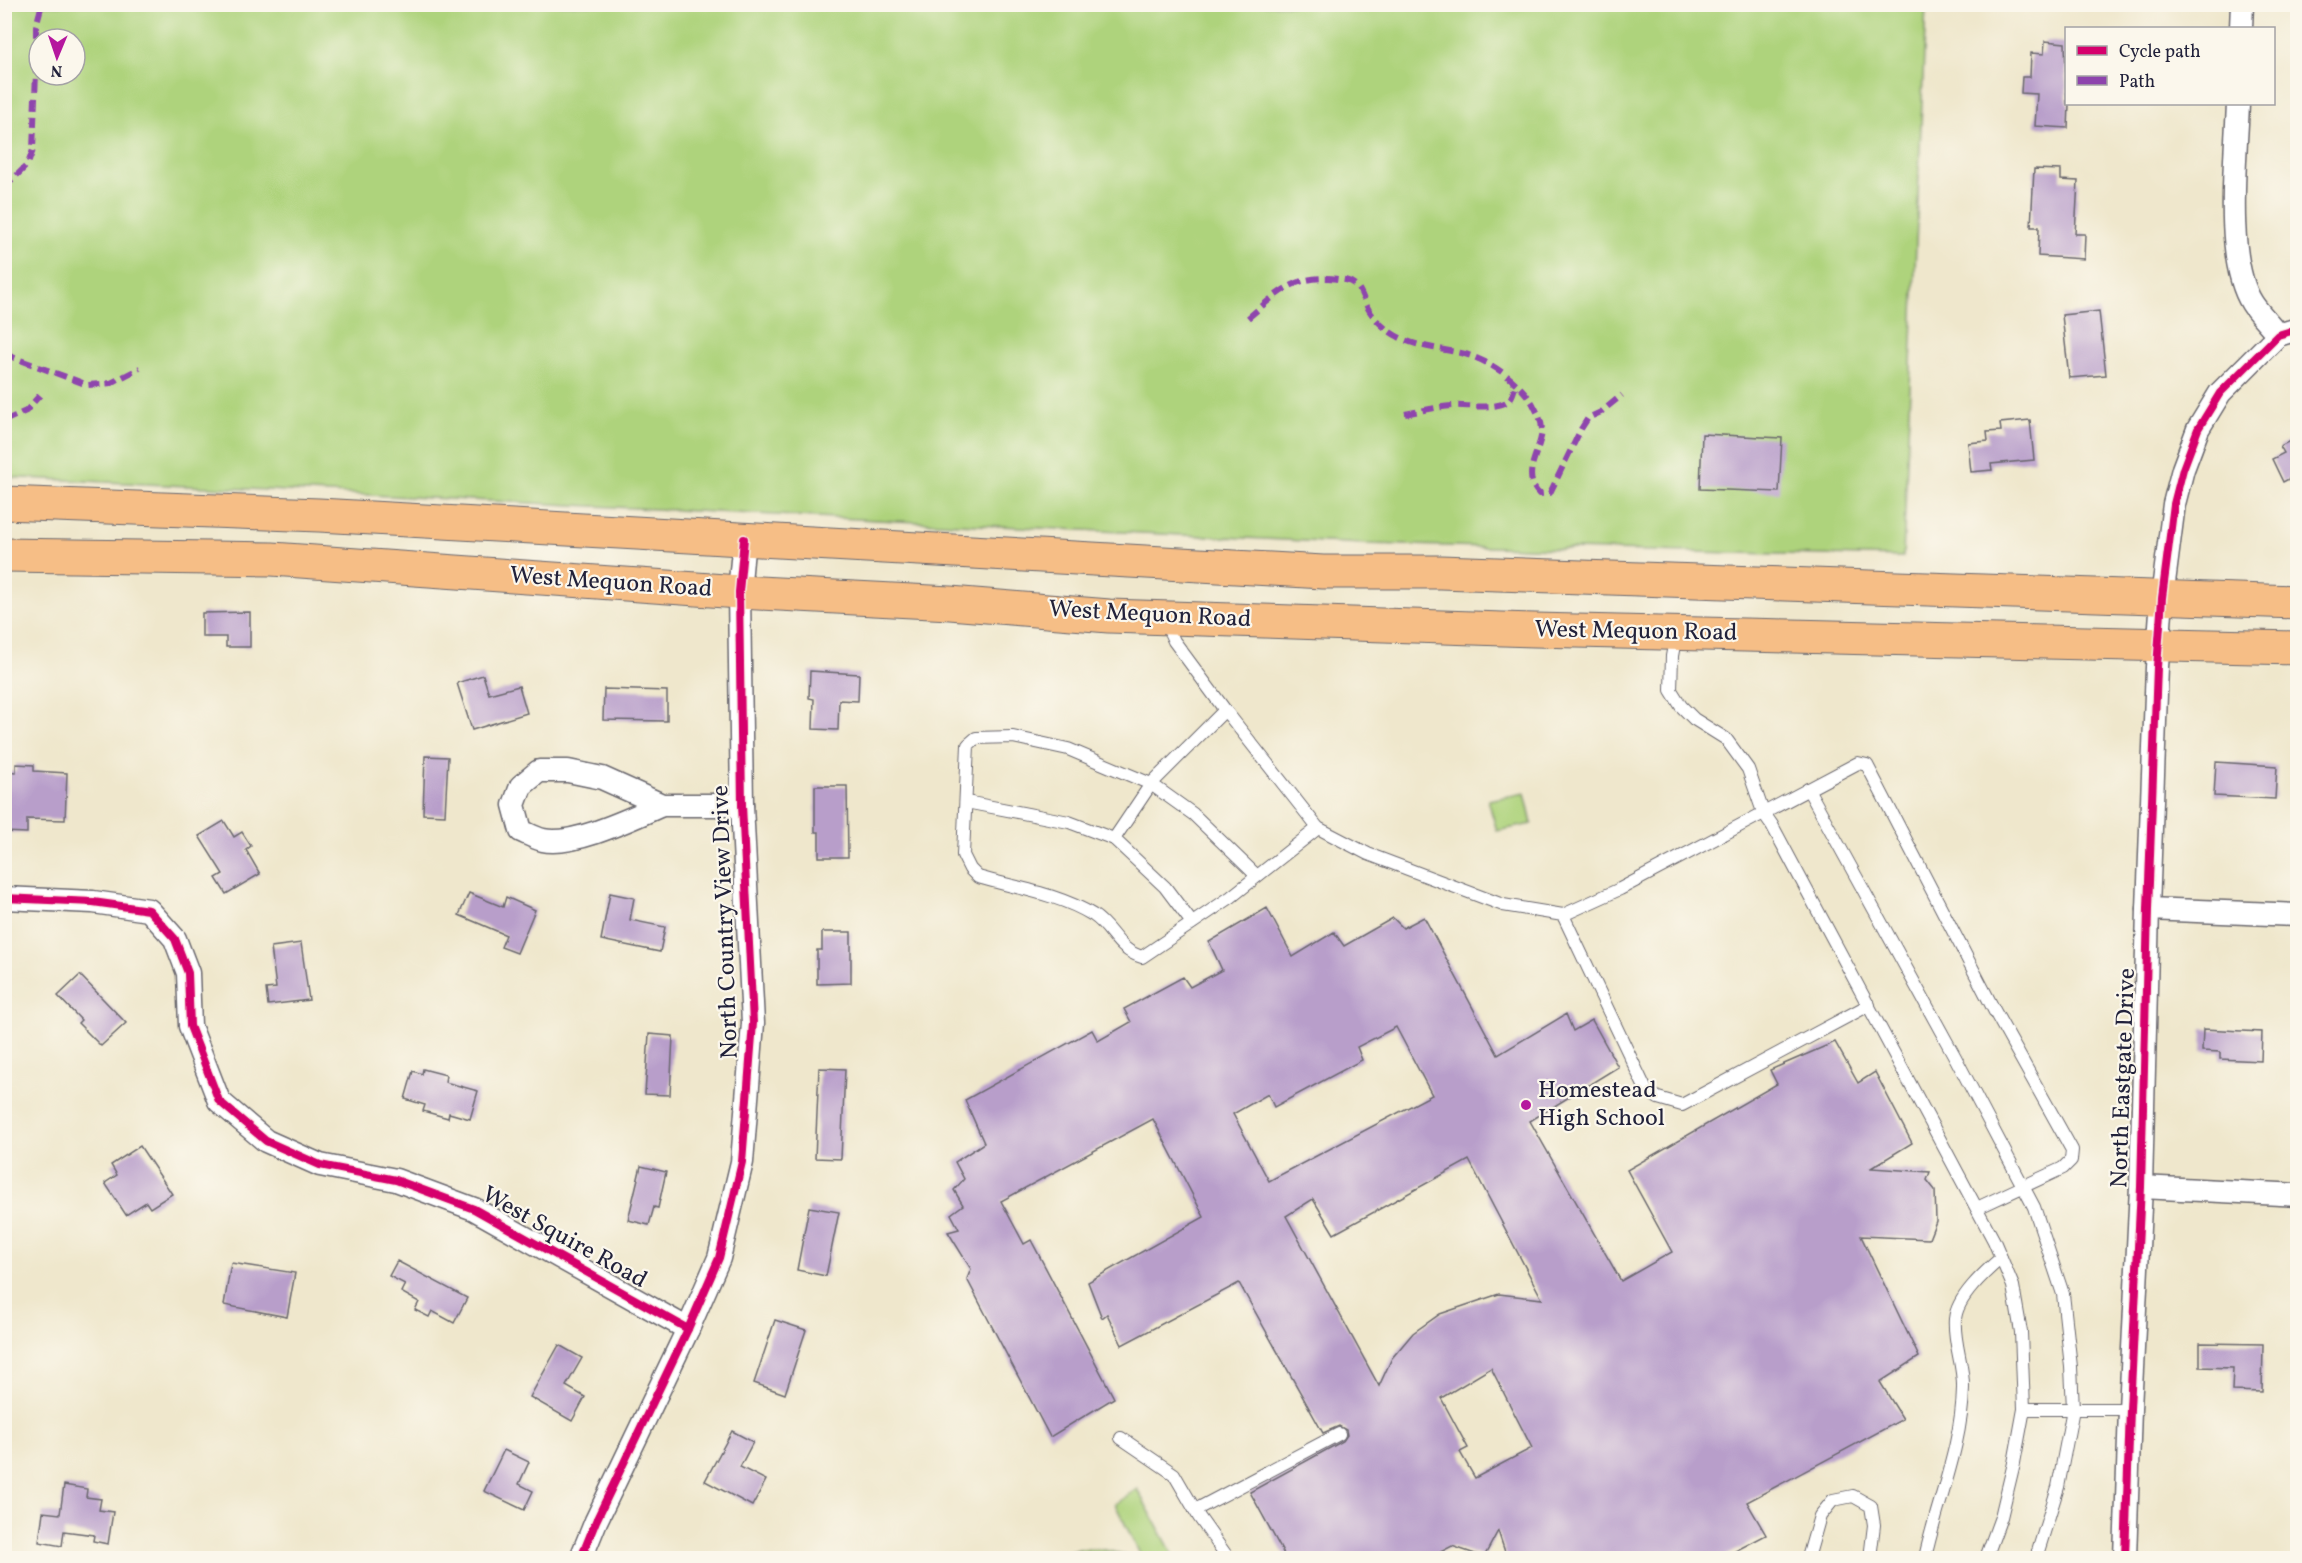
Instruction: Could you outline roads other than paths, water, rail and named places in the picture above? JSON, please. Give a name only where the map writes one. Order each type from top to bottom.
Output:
[{"type":"main road","name":"West Mequon Road","points":[[4,503],[319,515],[1323,572],[1440,572],[2298,602]]},
{"type":"main road","points":[[4,515],[38,504]]},
{"type":"main road","name":"West Mequon Road","points":[[4,555],[272,560],[739,592],[950,603],[1109,616],[2298,648]]},
{"type":"street","points":[[2241,27],[2242,4]]},
{"type":"street","points":[[2238,105],[2234,225],[2238,265],[2251,302],[2288,332]]},
{"type":"street","name":"North Eastgate Drive","points":[[2126,1558],[2130,1409],[2141,1187],[2157,668],[2162,598],[2174,504],[2183,469],[2198,429],[2220,393],[2288,332]]},
{"type":"street","name":"North Country View Drive","points":[[581,1558],[596,1521],[688,1329],[719,1258],[742,1162],[753,1023],[742,805],[739,592],[744,539]]},
{"type":"street","points":[[662,805],[602,778],[568,771],[539,771],[521,786],[514,805],[521,831],[544,840],[575,838],[612,827],[662,805],[742,805]]},
{"type":"street","name":"West Squire Road","points":[[4,898],[93,902],[149,910],[175,939],[188,974],[190,1026],[219,1101],[266,1141],[320,1165],[396,1180],[474,1209],[688,1329]]},
{"type":"street","points":[[2148,909],[2298,915]]},
{"type":"street","points":[[2141,1187],[2298,1195]]},
{"type":"lane","points":[[1163,617],[1174,641],[1225,711],[1318,828],[1368,854],[1503,905],[1563,915],[1620,889],[1858,762],[1867,765],[1994,1010],[2072,1150],[2071,1160],[2063,1168],[1977,1208]]},
{"type":"lane","points":[[1676,633],[1672,656],[1671,690],[1681,706],[1694,719],[1726,739],[1748,769],[1763,812],[1977,1208],[2013,1286],[2021,1332],[2024,1409],[2012,1474],[2001,1517],[1986,1558]]},
{"type":"lane","points":[[1114,839],[1151,784],[1225,711]]},
{"type":"lane","points":[[1256,875],[1193,814],[1151,784],[1068,749],[1013,736],[976,738],[968,745],[963,855],[970,868],[978,877],[1067,902],[1096,917],[1130,954],[1142,957],[1231,897],[1318,828]]},
{"type":"lane","points":[[1808,789],[1949,1046],[2034,1207],[2063,1294],[2073,1409],[2058,1486],[2036,1558]]},
{"type":"lane","points":[[966,802],[1069,822],[1114,839],[1165,887],[1191,923]]},
{"type":"lane","points":[[1563,915],[1646,1090],[1658,1098],[1682,1105],[1869,1005]]},
{"type":"lane","points":[[1925,1558],[1959,1430],[1963,1387],[1955,1319],[1963,1301],[1978,1279],[2001,1258]]},
{"type":"lane","points":[[2024,1409],[2130,1409]]},
{"type":"lane","points":[[1195,1510],[1339,1434]]},
{"type":"lane","points":[[1121,1438],[1174,1474],[1195,1510],[1228,1558]]},
{"type":"lane","points":[[1808,1558],[1820,1516],[1833,1500],[1852,1496],[1871,1506],[1874,1524],[1870,1558]]},
{"type":"place","name":"Homestead High School","points":[[1526,1105]]}]
